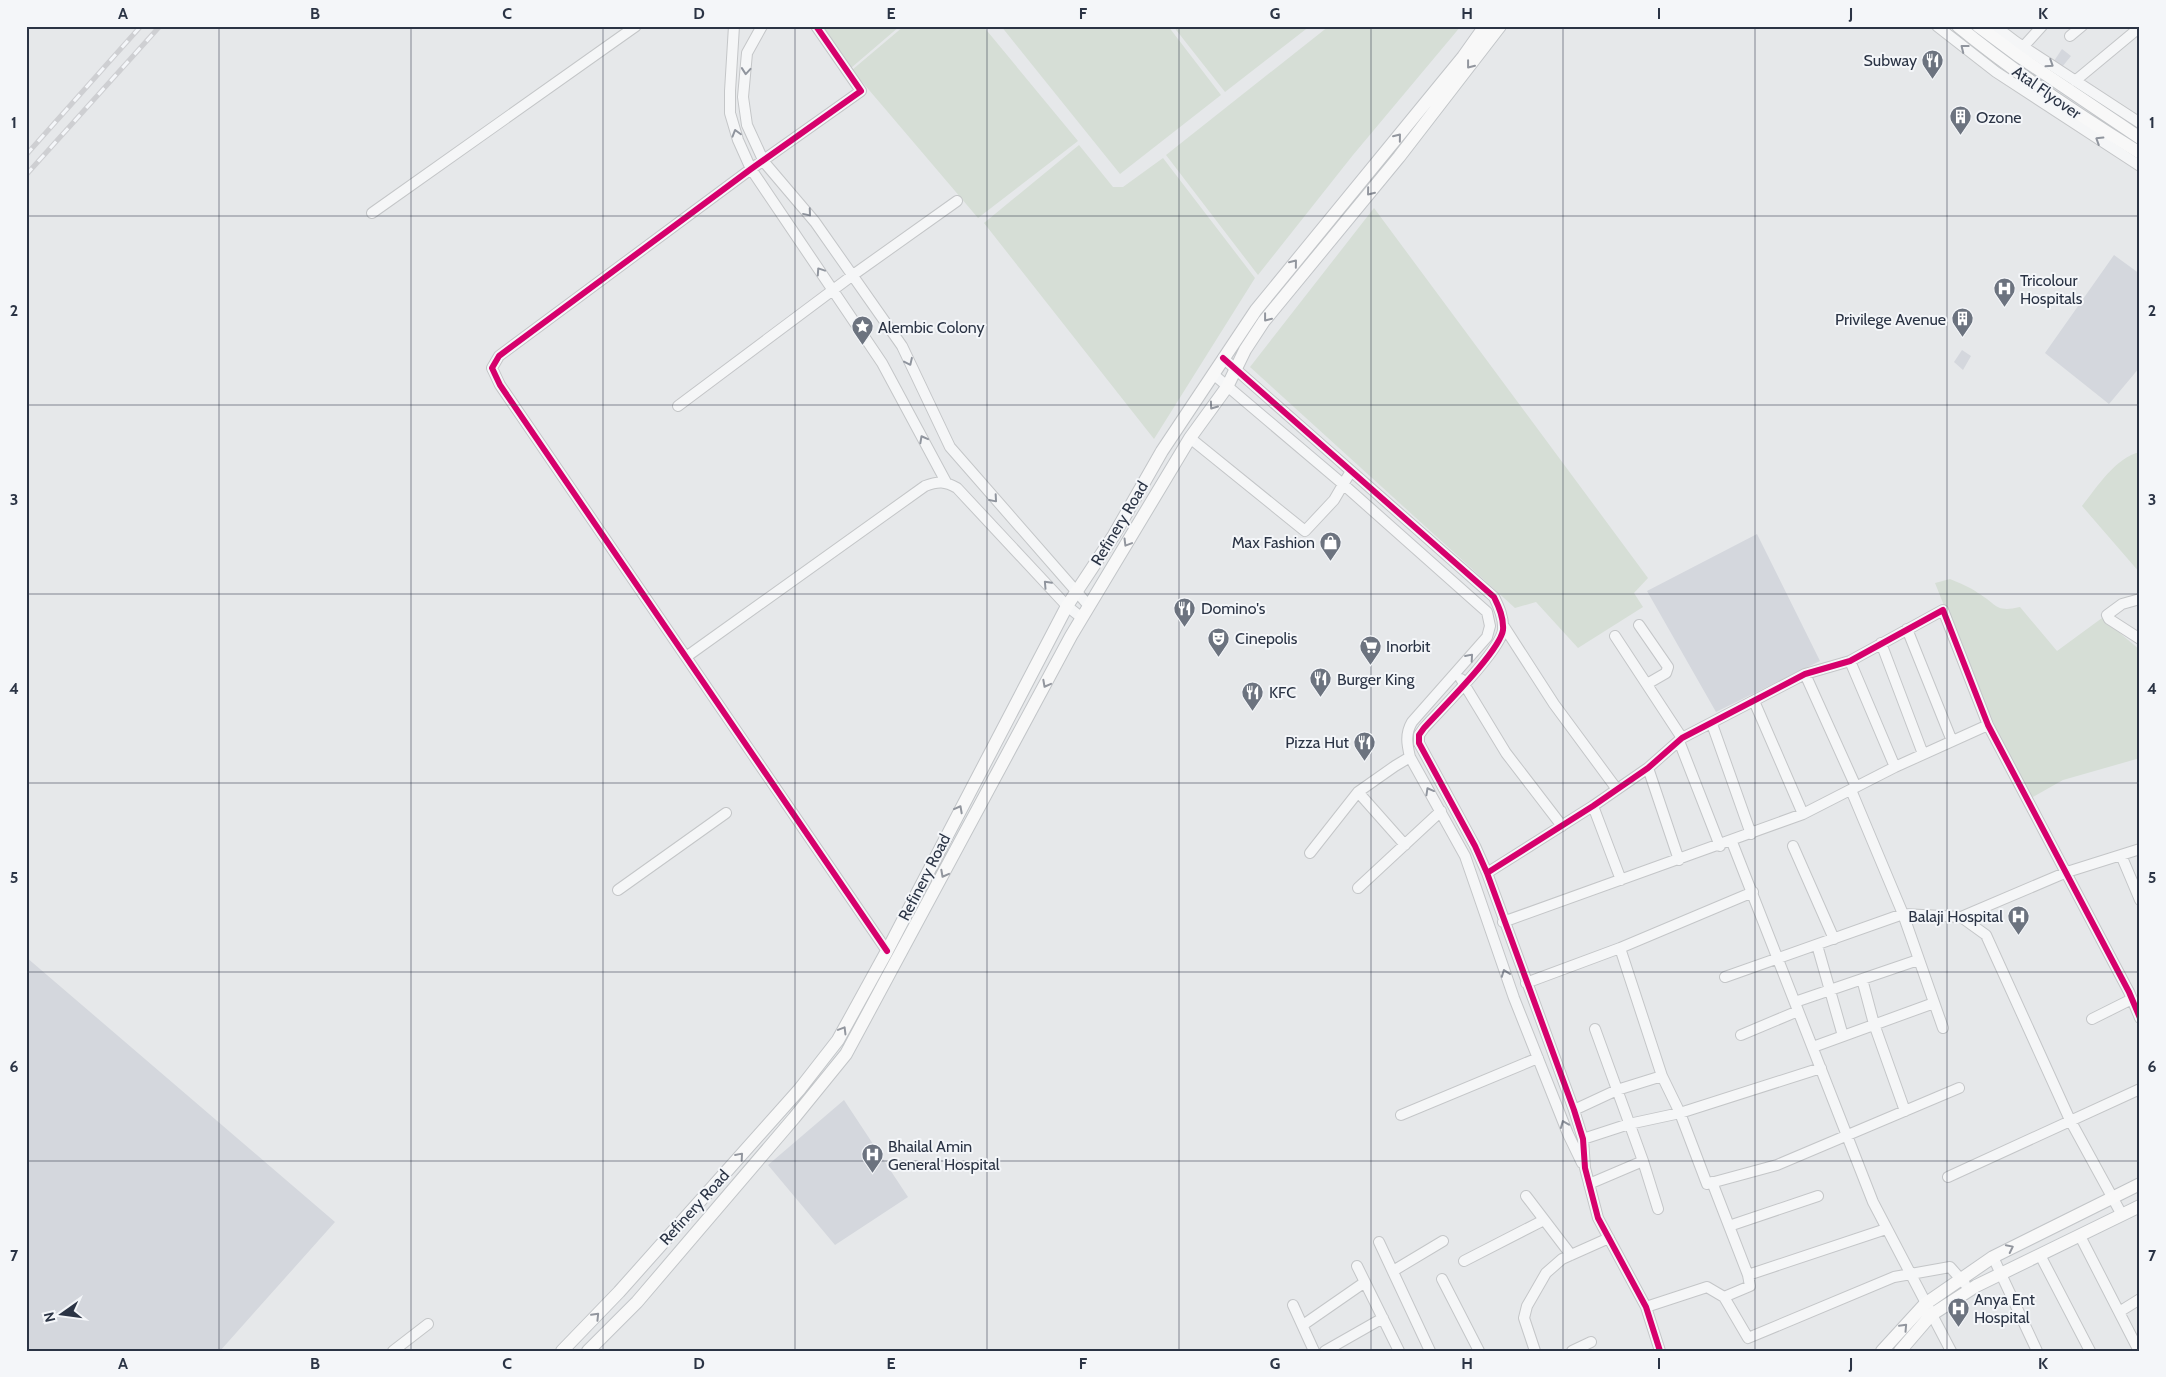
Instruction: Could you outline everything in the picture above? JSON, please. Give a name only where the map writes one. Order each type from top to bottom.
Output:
[{"type":"main road","points":[[1439,96],[1485,26]]},
{"type":"main road","points":[[1439,96],[1500,26]]},
{"type":"main road","name":"Atal Flyover","points":[[1958,26],[1992,54],[2095,126],[2140,153]]},
{"type":"main road","name":"Atal Flyover","points":[[1978,26],[2016,56],[2140,138]]},
{"type":"main road","name":"Refinery Road","points":[[562,1351],[619,1292],[820,1064],[845,1027],[886,951],[1067,606],[1114,535],[1162,451],[1256,310],[1439,96]]},
{"type":"main road","name":"Refinery Road","points":[[588,1351],[637,1302],[835,1070],[860,1030],[1082,618],[1190,438],[1227,387],[1244,350],[1264,321],[1399,157],[1439,96]]},
{"type":"main road","points":[[893,938],[905,946]]},
{"type":"main road","points":[[1882,1351],[1962,1278],[1993,1257],[2140,1184]]},
{"type":"main road","points":[[1900,1351],[1928,1309],[2140,1206]]},
{"type":"street","points":[[372,213],[636,26]]},
{"type":"street","points":[[734,26],[730,113],[738,140],[751,169],[882,363],[946,482]]},
{"type":"street","points":[[762,26],[747,53],[743,97],[748,125],[764,162],[815,222],[902,346],[950,448],[1089,606]]},
{"type":"street","points":[[816,26],[861,91],[764,162],[751,169],[499,356],[492,368],[500,385],[886,951]]},
{"type":"street","points":[[1937,26],[1996,72],[2140,166]]},
{"type":"street","points":[[1995,26],[2023,47],[2140,123]]},
{"type":"street","points":[[2023,47],[2042,26]]},
{"type":"street","points":[[2070,36],[2082,26]]},
{"type":"street","points":[[2075,81],[2137,29]]},
{"type":"street","points":[[678,406],[834,291],[852,275],[957,201]]},
{"type":"street","points":[[1223,358],[1237,367],[1494,597],[1502,614],[1503,625],[1498,643],[1424,728],[1419,735],[1419,743],[1475,846],[1487,873],[1503,922],[1574,1110],[1583,1139],[1585,1168],[1598,1218],[1646,1307],[1660,1351]]},
{"type":"street","points":[[1212,374],[1344,485],[1487,612],[1490,626],[1487,637],[1409,728],[1407,741],[1410,757],[1471,869],[1502,964],[1568,1134],[1585,1168]]},
{"type":"street","points":[[1190,438],[1305,531],[1334,500],[1351,471]]},
{"type":"street","points":[[686,657],[925,486],[936,482],[946,482],[957,488],[1067,606],[1082,618]]},
{"type":"street","points":[[2140,599],[2122,604],[2107,615],[2109,619],[2140,639]]},
{"type":"street","points":[[1487,873],[1593,806],[1616,788],[1648,768],[1681,740],[1805,674],[1850,661],[1943,610],[1988,725],[2067,872],[2140,1018]]},
{"type":"street","points":[[1503,625],[1554,704],[1616,788]]},
{"type":"street","points":[[1639,625],[1668,667],[1666,674],[1647,684]]},
{"type":"street","points":[[1907,629],[1952,741]]},
{"type":"street","points":[[1615,636],[1681,740],[1720,846]]},
{"type":"street","points":[[1882,643],[1923,754]]},
{"type":"street","points":[[1850,661],[1895,767]]},
{"type":"street","points":[[1455,673],[1465,683],[1506,753],[1562,826]]},
{"type":"street","points":[[1805,674],[1903,914],[1943,1028]]},
{"type":"street","points":[[1754,701],[1804,814]]},
{"type":"street","points":[[1712,724],[1751,834]]},
{"type":"street","points":[[1503,922],[1732,842],[1804,814],[1895,767],[1988,725]]},
{"type":"street","points":[[1310,853],[1358,792],[1410,757]]},
{"type":"street","points":[[1648,768],[1679,860]]},
{"type":"street","points":[[1358,792],[1405,845]]},
{"type":"street","points":[[1593,806],[1621,880]]},
{"type":"street","points":[[1358,888],[1441,812]]},
{"type":"street","points":[[618,890],[726,813]]},
{"type":"street","points":[[1732,842],[1873,1202],[1951,1351]]},
{"type":"street","points":[[1793,846],[1834,939]]},
{"type":"street","points":[[1725,977],[1903,914],[1961,917],[2067,872],[2140,849]]},
{"type":"street","points":[[2121,855],[2140,900]]},
{"type":"street","points":[[1526,983],[1620,948],[1753,892]]},
{"type":"street","points":[[1961,917],[1986,935],[2070,1120],[2122,1215]]},
{"type":"street","points":[[1817,945],[1843,1036]]},
{"type":"street","points":[[1620,948],[1662,1076],[1680,1113],[1707,1184],[1777,1165],[1960,1088]]},
{"type":"street","points":[[1741,1035],[1829,990],[1918,960]]},
{"type":"street","points":[[1862,979],[1874,1024],[1905,1111]]},
{"type":"street","points":[[2092,1019],[2140,988]]},
{"type":"street","points":[[1813,1047],[1934,1003]]},
{"type":"street","points":[[1595,1029],[1658,1209]]},
{"type":"street","points":[[1401,1115],[1538,1058]]},
{"type":"street","points":[[1583,1139],[1629,1124],[1680,1113],[1821,1068]]},
{"type":"street","points":[[1574,1110],[1617,1090],[1662,1076]]},
{"type":"street","points":[[1948,1177],[2140,1089]]},
{"type":"street","points":[[1589,1184],[1643,1162]]},
{"type":"street","points":[[1712,1182],[1748,1275],[1750,1286],[1724,1297]]},
{"type":"street","points":[[1526,1196],[1571,1256]]},
{"type":"street","points":[[1729,1226],[1818,1196]]},
{"type":"street","points":[[1464,1261],[1544,1220]]},
{"type":"street","points":[[1748,1275],[1886,1229]]},
{"type":"street","points":[[2080,1236],[2139,1351]]},
{"type":"street","points":[[1535,1351],[1525,1324],[1525,1312],[1546,1273],[1554,1265],[1609,1238]]},
{"type":"street","points":[[1393,1271],[1443,1240]]},
{"type":"street","points":[[1379,1242],[1430,1351]]},
{"type":"street","points":[[2040,1255],[2090,1351]]},
{"type":"street","points":[[1993,1257],[2037,1351]]},
{"type":"street","points":[[1357,1266],[1399,1351]]},
{"type":"street","points":[[1646,1307],[1707,1287],[1724,1297],[1748,1338],[1894,1277],[1910,1273],[1950,1267],[1962,1278],[1969,1290]]},
{"type":"street","points":[[1442,1279],[1479,1351]]},
{"type":"street","points":[[1303,1325],[1365,1282]]},
{"type":"street","points":[[2119,1312],[2140,1299]]},
{"type":"street","points":[[1293,1305],[1314,1351]]},
{"type":"street","points":[[1325,1351],[1383,1318]]},
{"type":"street","points":[[393,1351],[428,1324]]},
{"type":"street","points":[[1572,1351],[1591,1342]]},
{"type":"shaded area","points":[[822,26],[900,26],[851,68]]},
{"type":"shaded area","points":[[904,26],[983,26],[1078,141],[978,218],[852,70]]},
{"type":"shaded area","points":[[1001,26],[1168,26],[1221,95],[1120,174]]},
{"type":"shaded area","points":[[1173,26],[1310,26],[1225,92]]},
{"type":"shaded area","points":[[1329,26],[1461,26],[1353,155],[1258,275],[1166,155]]},
{"type":"shaded area","points":[[2062,49],[2071,56],[2062,67],[2054,61]]},
{"type":"shaded area","points":[[1079,145],[1113,187],[1123,187],[1163,158],[1255,278],[1154,439],[984,223]]},
{"type":"shaded area","points":[[1374,208],[1648,578],[1634,593],[1643,607],[1578,648],[1536,602],[1515,608],[1250,367]]},
{"type":"shaded area","points":[[2114,255],[2140,274],[2140,367],[2109,404],[2045,353]]},
{"type":"shaded area","points":[[1962,350],[1971,356],[1963,370],[1954,362]]},
{"type":"shaded area","points":[[2140,452],[2140,573],[2082,506],[2115,466],[2131,455]]},
{"type":"shaded area","points":[[1757,534],[1820,661],[1716,712],[1647,591]]},
{"type":"shaded area","points":[[1950,579],[1972,589],[2001,608],[2012,609],[2020,607],[2057,651],[2102,618],[2140,650],[2140,758],[2063,780],[2031,798],[1991,723],[1935,583]]},
{"type":"shaded area","points":[[26,957],[335,1222],[220,1351],[26,1351]]},
{"type":"shaded area","points":[[844,1100],[908,1197],[835,1245],[768,1165]]},
{"type":"railway","points":[[26,155],[141,26]]},
{"type":"railway","points":[[26,175],[160,26]]},
{"type":"cycle path","points":[[816,26],[861,91],[751,169],[499,356],[492,368],[500,385],[887,951]]},
{"type":"cycle path","points":[[1223,358],[1494,597],[1498,605],[1503,626],[1499,640],[1481,665],[1424,728],[1419,735],[1419,743],[1475,846],[1487,873],[1574,1110],[1583,1139],[1585,1168],[1598,1218],[1646,1307],[1660,1351]]},
{"type":"cycle path","points":[[1487,873],[1593,806],[1648,768],[1682,738],[1805,674],[1850,661],[1943,610],[1988,725],[2129,992],[2140,1018]]},
{"type":"place","name":"Subway","points":[[1933,79]]},
{"type":"place","name":"Ozone","points":[[1960,136]]},
{"type":"place","name":"Tricolour Hospitals","points":[[2004,308]]},
{"type":"place","name":"Privilege Avenue","points":[[1962,338]]},
{"type":"place","name":"Alembic Colony","points":[[862,346]]},
{"type":"place","name":"Max Fashion","points":[[1331,561]]},
{"type":"place","name":"Domino's","points":[[1185,627]]},
{"type":"place","name":"Cinepolis","points":[[1219,657]]},
{"type":"place","name":"Inorbit","points":[[1370,665]]},
{"type":"place","name":"Burger King","points":[[1321,698]]},
{"type":"place","name":"KFC","points":[[1253,711]]},
{"type":"place","name":"Pizza Hut","points":[[1365,761]]},
{"type":"place","name":"Balaji Hospital","points":[[2019,935]]},
{"type":"place","name":"Bhailal Amin General Hospital","points":[[872,1174]]},
{"type":"place","name":"Anya Ent Hospital","points":[[1958,1327]]}]
